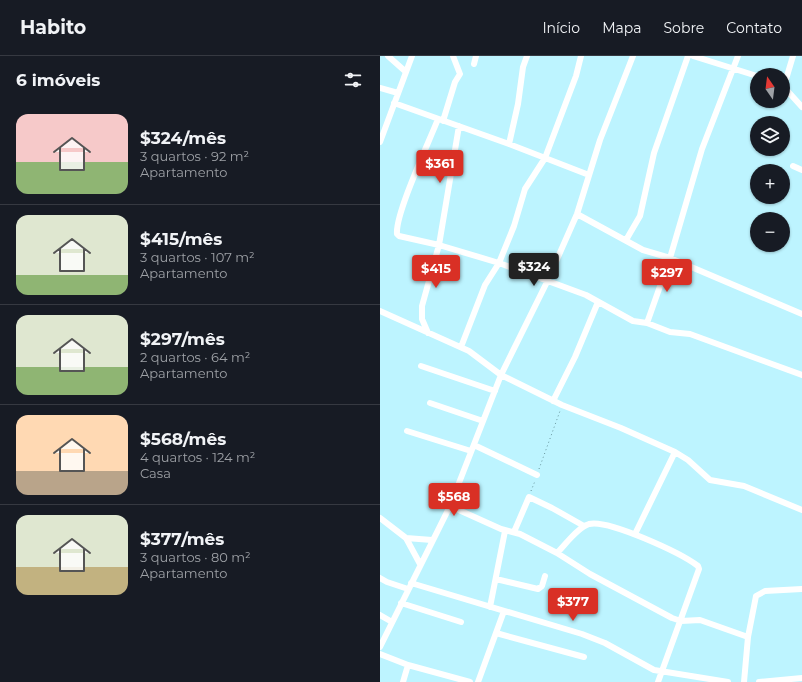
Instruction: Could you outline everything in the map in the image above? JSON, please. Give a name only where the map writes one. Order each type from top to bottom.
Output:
[{"type":"street","points":[[388,56],[406,72]]},
{"type":"street","points":[[380,142],[412,56]]},
{"type":"street","points":[[453,56],[460,74],[455,82],[408,193],[397,231],[399,236],[439,245],[499,263],[547,282],[586,295],[627,318],[648,323],[670,332],[690,334],[802,375]]},
{"type":"street","points":[[474,64],[476,56]]},
{"type":"street","points":[[509,144],[518,104],[523,67],[527,56]]},
{"type":"street","points":[[461,348],[485,286],[499,263],[525,189],[545,158],[576,76],[581,56]]},
{"type":"street","points":[[380,647],[450,506],[501,375],[547,282],[577,214],[600,140],[632,56]]},
{"type":"street","points":[[626,240],[640,216],[654,153],[688,56]]},
{"type":"street","points":[[693,56],[750,74]]},
{"type":"street","points":[[648,323],[670,258],[702,150],[738,56]]},
{"type":"street","points":[[789,68],[793,56]]},
{"type":"street","points":[[380,88],[398,93]]},
{"type":"street","points":[[790,93],[802,107]]},
{"type":"street","points":[[394,103],[509,144],[589,175]]},
{"type":"street","points":[[428,333],[422,319],[422,306],[439,245],[459,126]]},
{"type":"street","points":[[793,166],[802,170]]},
{"type":"street","points":[[577,214],[643,250],[670,258],[802,314]]},
{"type":"street","points":[[552,400],[575,357],[598,302]]},
{"type":"street","points":[[380,311],[461,348],[478,357],[501,375],[562,405],[621,428],[675,452],[688,460],[710,480],[744,486],[802,510]]},
{"type":"street","points":[[421,366],[495,391]]},
{"type":"street","points":[[430,403],[483,421]]},
{"type":"street","points":[[407,431],[471,451]]},
{"type":"street","points":[[474,445],[537,475]]},
{"type":"street","points":[[636,534],[675,452]]},
{"type":"street","points":[[514,532],[529,497],[584,526],[600,524],[636,534],[698,566],[699,569],[658,682]]},
{"type":"street","points":[[450,506],[505,531],[514,532],[557,553],[590,574],[660,612],[681,621],[700,620],[748,637]]},
{"type":"street","points":[[380,518],[406,538],[420,564]]},
{"type":"street","points":[[557,553],[584,526]]},
{"type":"street","points":[[490,607],[505,531]]},
{"type":"street","points":[[406,538],[432,540]]},
{"type":"street","points":[[496,579],[538,589],[542,586],[545,576]]},
{"type":"street","points":[[380,578],[387,582],[409,586],[539,620],[592,638],[661,672],[728,682]]},
{"type":"street","points":[[744,682],[748,637],[754,600],[760,593],[802,589]]},
{"type":"street","points":[[401,603],[461,622]]},
{"type":"street","points":[[478,682],[504,612]]},
{"type":"street","points":[[380,615],[392,622]]},
{"type":"street","points":[[496,633],[584,657]]},
{"type":"street","points":[[380,654],[453,680],[470,682]]},
{"type":"street","points":[[403,682],[408,665]]},
{"type":"street","points":[[759,682],[802,678]]},
{"type":"path","points":[[529,497],[562,405]]}]
